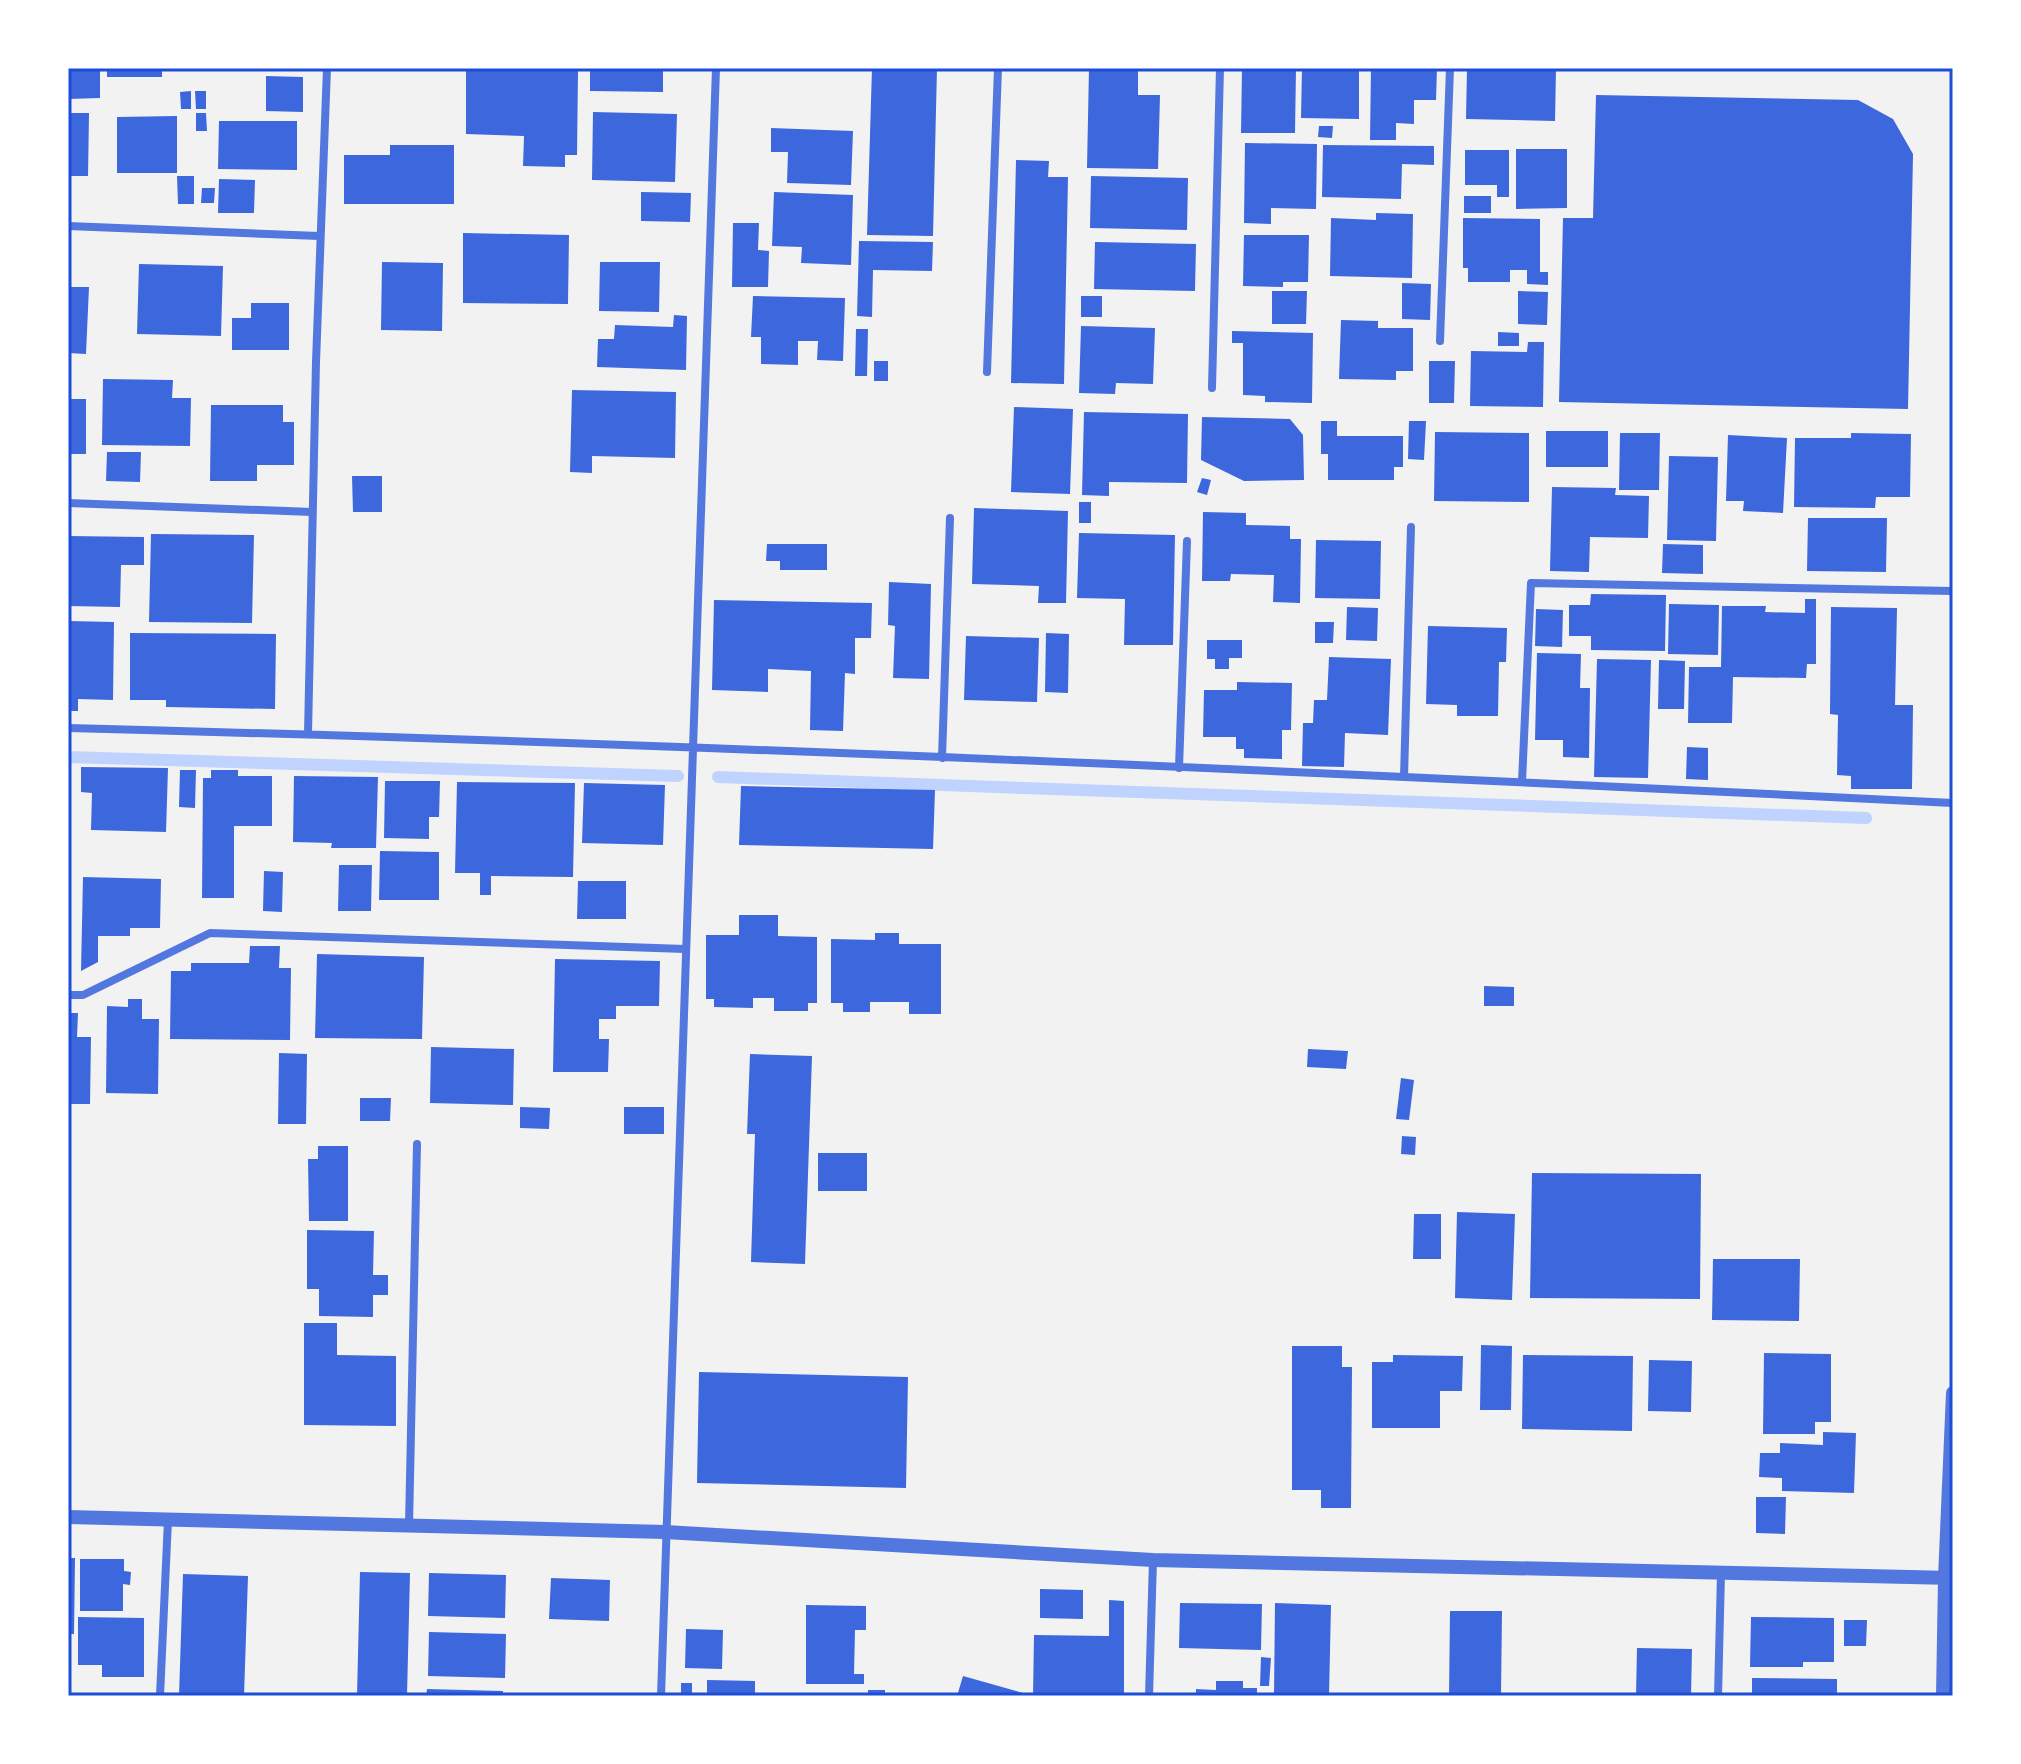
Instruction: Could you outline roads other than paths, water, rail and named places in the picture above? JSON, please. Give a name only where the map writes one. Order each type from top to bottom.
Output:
[{"type":"street","points":[[308,734],[319,236],[327,68]]},
{"type":"street","points":[[661,1696],[716,68]]},
{"type":"street","points":[[987,372],[998,68]]},
{"type":"street","points":[[1212,388],[1220,68]]},
{"type":"street","points":[[1440,341],[1450,68]]},
{"type":"street","points":[[68,226],[319,236]]},
{"type":"street","points":[[68,503],[312,512]]},
{"type":"street","points":[[942,758],[950,518]]},
{"type":"street","points":[[1404,777],[1411,527]]},
{"type":"street","points":[[1179,768],[1187,541]]},
{"type":"street","points":[[1522,782],[1531,583],[1953,591]]},
{"type":"street","points":[[68,728],[692,747],[1953,803]]},
{"type":"street","points":[[68,995],[83,995],[210,933],[685,949]]},
{"type":"street","points":[[409,1526],[417,1144]]},
{"type":"street","points":[[1943,1696],[1953,1393]]},
{"type":"street","points":[[68,1517],[665,1532],[1153,1560],[1949,1578]]},
{"type":"street","points":[[160,1696],[168,1520]]},
{"type":"street","points":[[1149,1696],[1153,1560]]},
{"type":"street","points":[[1718,1696],[1721,1573]]},
{"type":"waterway","points":[[68,757],[678,776]]},
{"type":"waterway","points":[[718,777],[1866,818]]}]
